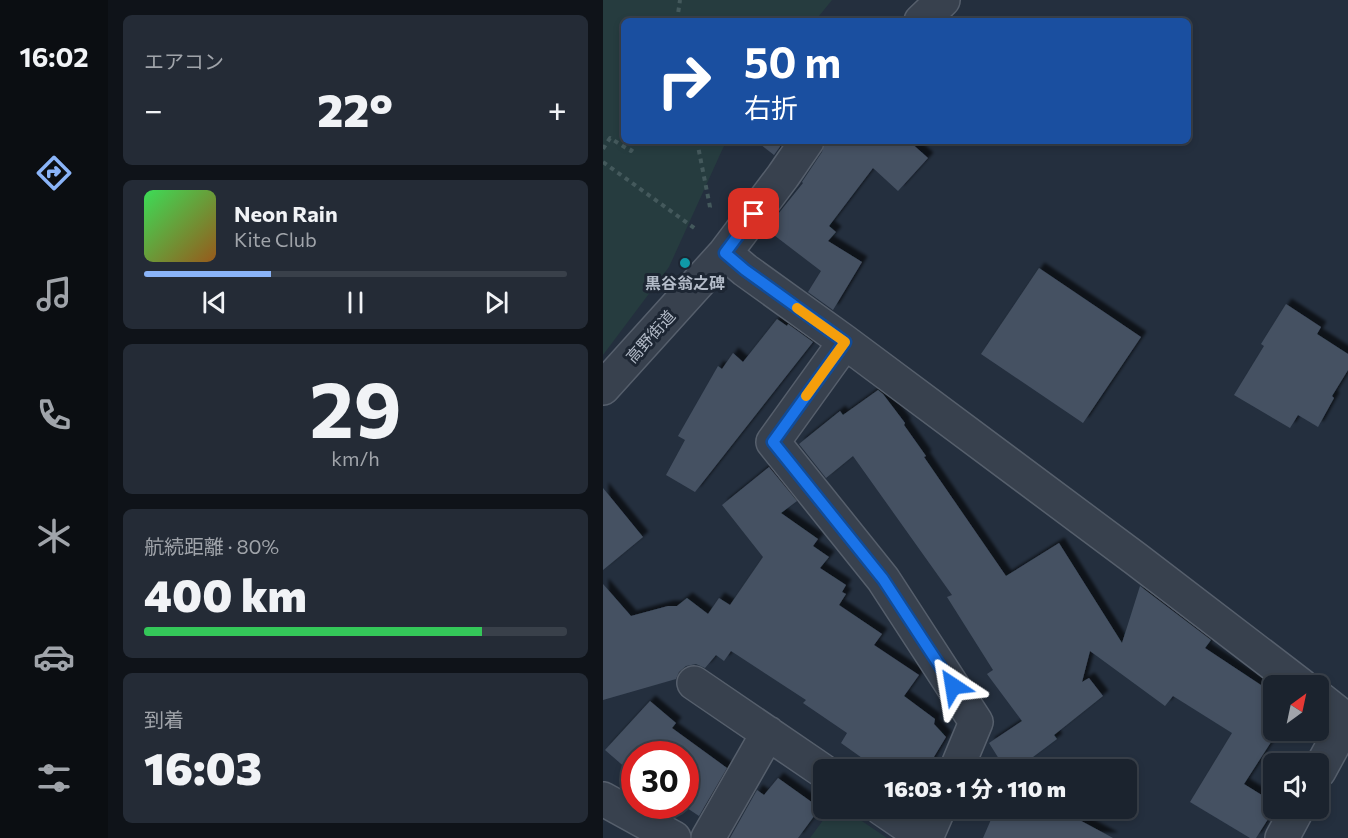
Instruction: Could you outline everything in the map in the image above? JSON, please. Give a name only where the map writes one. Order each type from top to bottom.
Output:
[{"type":"street","points":[[924,18],[943,0]]},
{"type":"street","name":"高野街道","points":[[603,388],[725,253],[805,144]]},
{"type":"street","points":[[725,253],[1136,559],[1288,675]]},
{"type":"street","points":[[845,342],[773,442],[883,579],[976,722],[961,759]]},
{"type":"street","points":[[694,682],[813,764]]},
{"type":"street","points":[[1329,706],[1347,720],[1329,753]]},
{"type":"street","points":[[708,838],[768,734]]},
{"type":"street","points":[[603,799],[674,838]]},
{"type":"street","points":[[898,819],[926,838],[934,819]]},
{"type":"street","points":[[1282,838],[1292,819]]},
{"type":"path","points":[[677,18],[680,0]]},
{"type":"path","points":[[603,149],[610,138],[631,151],[635,144]]},
{"type":"path","points":[[698,144],[710,207],[708,218]]},
{"type":"path","points":[[604,165],[684,220]]},
{"type":"green space","points":[[603,0],[832,0],[817,18],[621,18],[621,144],[725,144],[669,267],[603,355]]},
{"type":"green space","points":[[824,819],[859,819],[887,838],[810,838]]},
{"type":"building","points":[[760,144],[782,144],[774,155]]},
{"type":"building","points":[[824,144],[912,144],[928,158],[898,191],[873,168],[829,226],[836,232],[828,241],[862,262],[833,310],[808,292],[821,271],[766,229],[803,183],[822,152]]},
{"type":"building","points":[[1039,268],[1141,337],[1083,423],[981,354]]},
{"type":"building","points":[[1286,304],[1321,327],[1317,334],[1348,354],[1348,370],[1332,396],[1334,398],[1318,427],[1298,415],[1290,428],[1234,395],[1264,346],[1261,344]]},
{"type":"building","points":[[777,319],[813,342],[695,492],[666,475],[685,440],[678,436],[718,366],[722,369],[733,353],[743,362]]},
{"type":"building","points":[[878,390],[883,394],[905,423],[904,425],[926,456],[924,457],[1006,576],[1059,543],[1122,643],[1140,586],[1211,640],[1205,648],[1263,686],[1263,741],[1272,741],[1244,784],[1263,796],[1263,819],[1268,819],[1256,838],[1250,838],[1190,802],[1232,733],[1173,696],[1165,706],[1090,651],[1082,682],[1089,678],[1103,696],[1054,735],[1057,739],[1031,759],[999,759],[989,743],[1022,721],[987,674],[993,670],[947,597],[952,595],[853,456],[826,478],[799,444],[840,411],[843,415]]},
{"type":"building","points":[[769,467],[797,501],[781,513],[818,539],[813,546],[829,557],[820,568],[846,585],[842,592],[846,594],[839,605],[882,634],[874,645],[919,675],[904,696],[935,719],[934,724],[946,737],[933,759],[864,759],[841,743],[847,733],[803,703],[806,700],[731,651],[724,661],[716,655],[705,668],[696,664],[686,666],[679,672],[676,679],[603,700],[603,584],[631,616],[668,606],[677,606],[687,598],[708,614],[719,598],[730,605],[763,557],[722,505]]},
{"type":"building","points":[[603,488],[643,537],[603,570]]},
{"type":"building","points":[[650,701],[676,723],[672,728],[690,741],[621,741],[621,764],[605,750]]},
{"type":"building","points":[[699,748],[727,768],[699,816]]},
{"type":"building","points":[[778,778],[813,803],[813,818],[798,838],[730,838],[757,790],[764,795]]},
{"type":"building","points":[[991,819],[1078,819],[1113,838],[983,838]]},
{"type":"slow traffic","points":[[797,308],[845,342],[806,396]]},
{"type":"place","name":"黒谷翁之碑","points":[[685,263]]},
{"type":"route","points":[[754,214],[725,253],[845,342],[773,442],[883,579],[953,686]]}]
